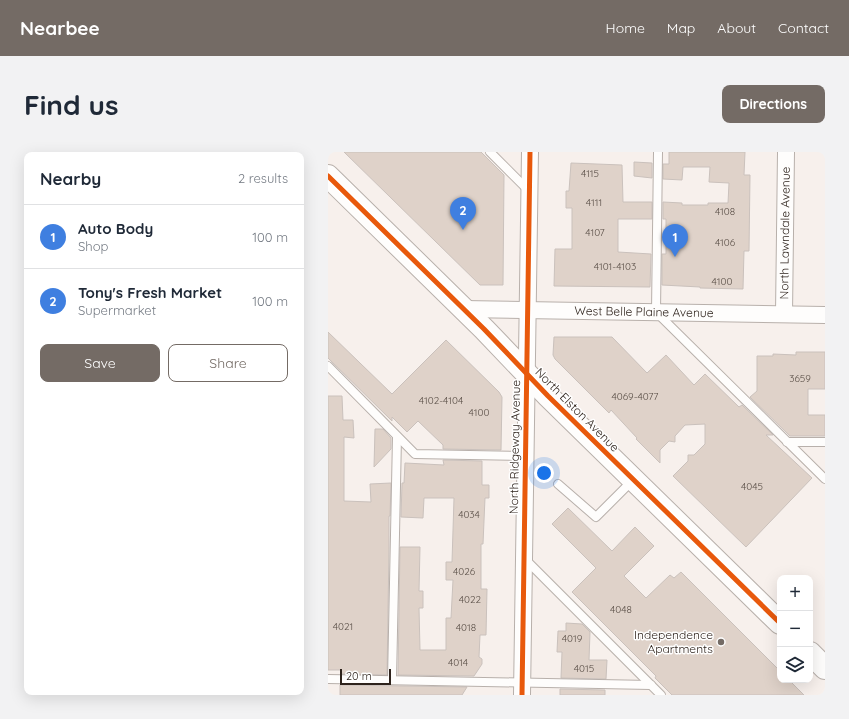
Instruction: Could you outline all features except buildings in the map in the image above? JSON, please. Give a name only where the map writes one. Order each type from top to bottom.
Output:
[{"type":"main road","name":"North Elston Avenue","points":[[328,176],[777,621]]},
{"type":"main road","points":[[813,656],[825,668]]},
{"type":"street","name":"North Ridgeway Avenue","points":[[522,688],[530,152]]},
{"type":"street","name":"North Lawndale Avenue","points":[[784,314],[786,152]]},
{"type":"street","name":"West Belle Plaine Avenue","points":[[463,309],[825,315]]},
{"type":"lane","points":[[490,152],[529,191]]},
{"type":"lane","points":[[658,152],[656,312],[825,479]]},
{"type":"lane","points":[[328,366],[415,454],[525,456]]},
{"type":"lane","points":[[392,680],[397,437]]},
{"type":"lane","points":[[787,442],[825,442]]},
{"type":"lane","points":[[558,484],[596,517],[633,479]]},
{"type":"lane","points":[[524,557],[661,695]]},
{"type":"lane","points":[[328,679],[392,680],[522,688],[651,685]]},
{"type":"cycle path","points":[[522,695],[530,152]]},
{"type":"cycle path","points":[[328,176],[484,329],[548,396],[777,620]]},
{"type":"place","name":"Tony's Fresh Market","points":[[463,230]]},
{"type":"place","name":"Auto Body","points":[[675,257]]},
{"type":"place","name":"Independence Apartments","points":[[721,642]]}]
